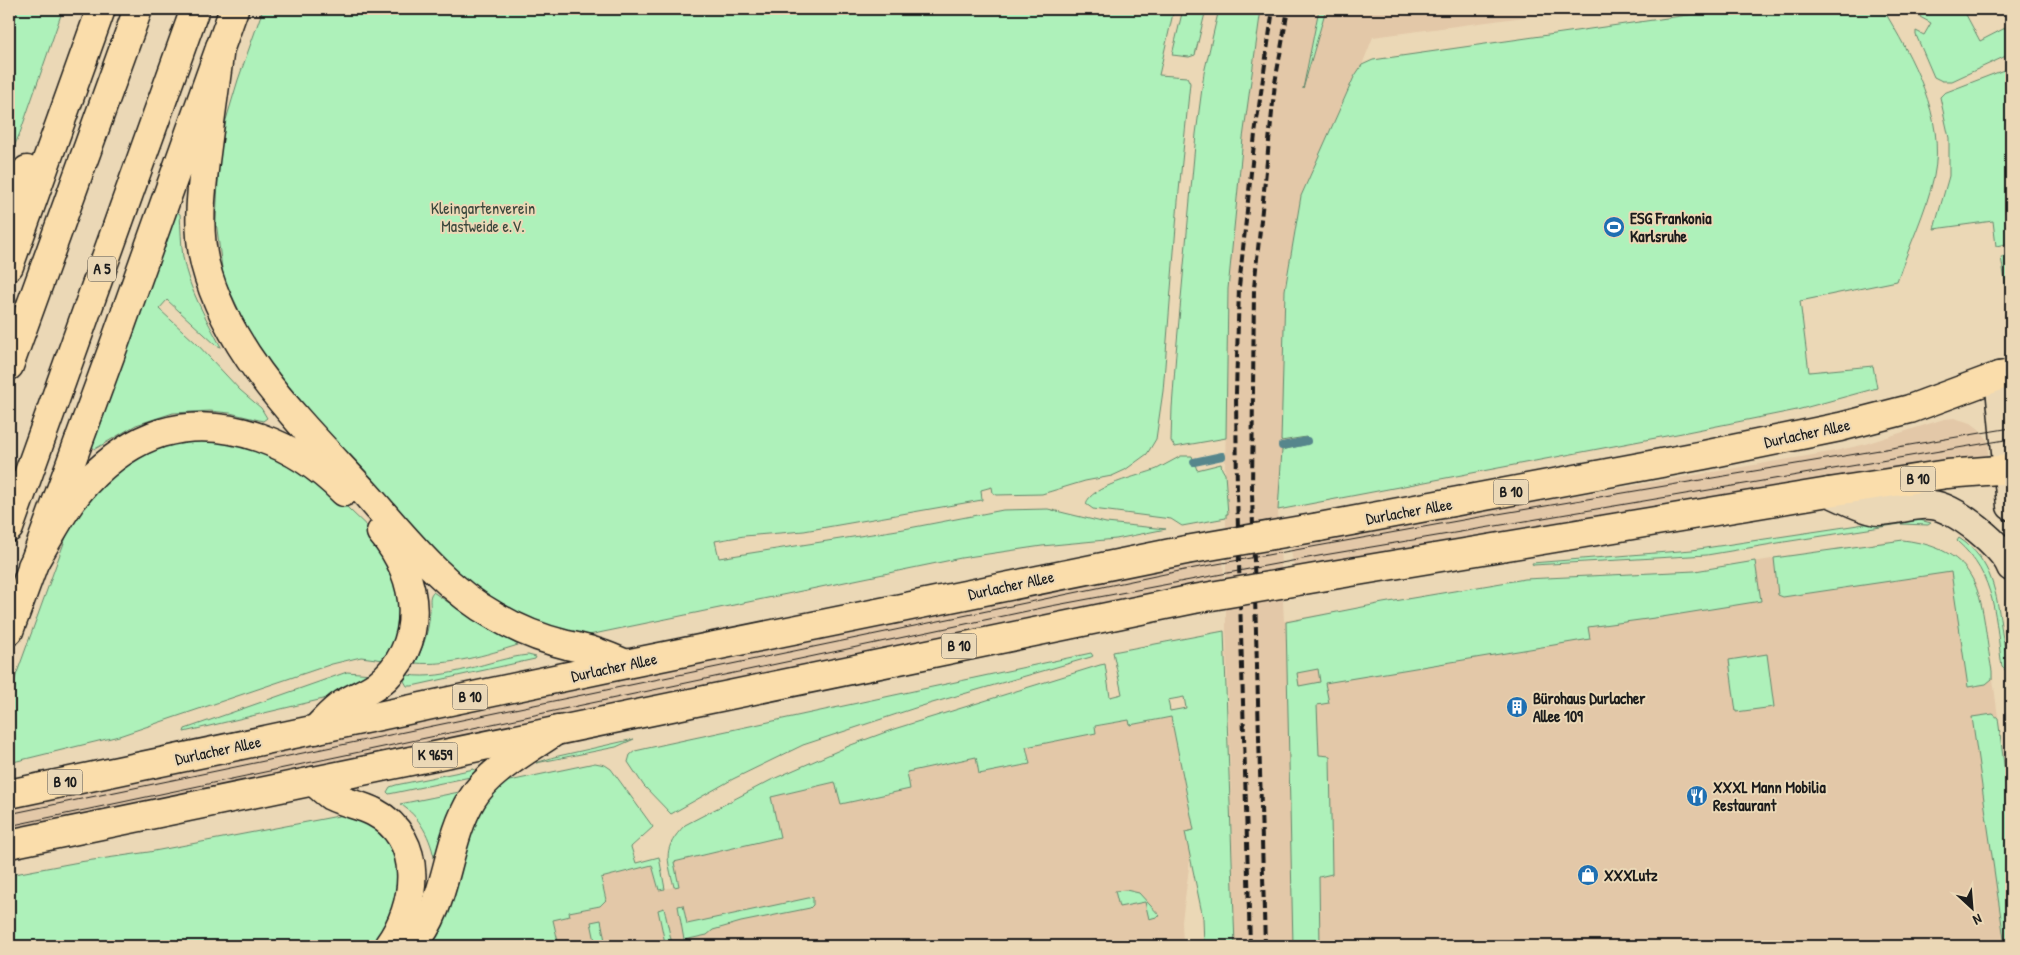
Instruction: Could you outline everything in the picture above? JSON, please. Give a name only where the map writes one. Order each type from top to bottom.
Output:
[{"type":"main road","points":[[9,266],[101,9]]},
{"type":"main road","points":[[9,366],[138,9]]},
{"type":"main road","name":"A 5","points":[[9,528],[196,9]]},
{"type":"main road","points":[[9,631],[114,346],[234,9]]},
{"type":"main road","points":[[220,48],[203,178],[202,235],[205,263],[214,291],[224,315],[243,348],[264,379],[291,411],[424,558],[462,594],[494,616],[515,627],[566,645],[595,651],[626,664]]},
{"type":"main road","points":[[9,207],[75,78]]},
{"type":"main road","points":[[2005,375],[2011,402]]},
{"type":"main road","points":[[2005,375],[2011,506]]},
{"type":"main road","name":"Durlacher Allee","points":[[9,794],[626,664],[1186,550],[1704,456],[1840,427],[1910,409],[2005,375]]},
{"type":"main road","points":[[32,566],[66,510],[85,484],[128,448],[161,434],[198,428],[234,431],[261,437],[296,454],[328,476],[393,546],[406,569],[412,591],[413,609],[411,626],[405,649],[392,670],[376,685],[360,696],[343,704],[315,730]]},
{"type":"main road","name":"B 10","points":[[725,695],[1194,599],[1828,492],[1947,474],[2009,469]]},
{"type":"main road","points":[[1828,492],[1877,511],[1921,505],[1942,506],[1981,532],[1997,546],[2011,568]]},
{"type":"main road","name":"K 9659","points":[[9,844],[725,695]]},
{"type":"main road","points":[[412,946],[426,927],[439,896],[456,837],[472,798],[488,780],[557,730]]},
{"type":"main road","points":[[313,781],[330,795],[376,812],[394,829],[406,847],[413,877],[409,900],[397,934],[388,946]]},
{"type":"shaded area","points":[[1261,9],[1319,9],[1305,81],[1326,9],[1584,9],[1373,37],[1362,65],[1354,77],[1301,196],[1285,290],[1282,459],[1278,510],[1284,621],[1525,579],[1695,571],[1887,541],[1916,542],[1940,549],[1955,557],[1967,569],[1977,585],[1980,600],[1992,671],[2011,818],[2011,946],[1235,946],[1226,632],[1226,514],[1228,513],[1225,474],[1228,289],[1243,138]]},
{"type":"shaded area","points":[[1954,418],[1971,423],[1979,429],[1987,439],[1989,446],[1988,456],[1985,458],[1697,500],[1294,569],[1290,544],[1830,452],[1862,445],[1944,419]]},
{"type":"shaded area","points":[[1223,556],[1224,580],[981,627],[865,654],[9,833],[9,808]]},
{"type":"shaded area","points":[[1171,717],[1194,830],[1182,921],[1183,946],[559,946],[553,919],[569,916],[569,912],[600,906],[606,897],[601,878],[653,865],[659,890],[679,886],[674,862],[779,837],[770,797],[836,782],[841,804],[910,789],[907,772],[976,757],[979,774],[1030,764],[1026,747],[1095,733],[1094,727],[1129,720],[1130,725]]},
{"type":"green space","points":[[18,9],[63,9],[20,133],[9,158],[9,35]]},
{"type":"green space","name":"Kleingartenverein Mastweide e.V.","points":[[263,9],[1174,9],[1159,75],[1187,77],[1190,83],[1178,201],[1163,391],[1156,439],[1147,454],[1125,470],[1112,476],[1085,481],[1042,494],[997,495],[993,493],[992,487],[981,490],[982,500],[804,531],[744,536],[715,541],[719,558],[904,529],[1003,510],[1048,509],[1106,523],[1166,529],[1116,539],[1042,546],[961,558],[584,636],[549,629],[505,609],[460,577],[409,531],[283,382],[259,349],[247,328],[223,276],[216,221],[219,162],[226,120]]},
{"type":"green space","points":[[1183,9],[1206,9],[1195,55],[1189,57],[1172,55]]},
{"type":"green space","points":[[1219,9],[1261,9],[1243,138],[1228,289],[1226,438],[1175,447],[1171,441],[1172,408],[1196,134],[1204,73]]},
{"type":"green space","points":[[1319,9],[1326,9],[1303,89]]},
{"type":"green space","name":"ESG Frankonia Karlsruhe","points":[[1730,9],[1883,9],[1905,47],[1924,89],[1931,110],[1935,132],[1934,176],[1922,216],[1897,281],[1800,301],[1809,372],[1873,366],[1877,388],[1797,410],[1278,510],[1282,450],[1308,444],[1306,437],[1281,441],[1285,290],[1301,196],[1354,77],[1362,65],[1373,60]]},
{"type":"green space","points":[[1923,9],[1963,9],[1980,41],[2011,25],[2011,46],[2006,56],[1952,81],[1942,81],[1934,77],[1916,35],[1916,31],[1924,35],[1931,23],[1920,17]]},
{"type":"green space","points":[[2009,68],[2011,70],[2011,243],[1996,246],[1993,221],[1934,229],[1949,176],[1949,138],[1940,97],[1944,93]]},
{"type":"green space","points":[[176,211],[180,214],[185,269],[199,304],[221,347],[216,345],[167,300],[159,309],[196,343],[240,390],[261,408],[267,418],[263,421],[230,413],[210,411],[173,413],[136,425],[95,449],[91,446]]},
{"type":"green space","points":[[2011,256],[2011,291],[2007,292],[2001,257]]},
{"type":"green space","points":[[192,438],[256,446],[325,486],[374,533],[382,544],[403,609],[395,644],[384,660],[361,657],[332,664],[119,736],[9,763],[9,695],[73,518],[104,479],[145,452]]},
{"type":"green space","points":[[1181,456],[1192,456],[1197,470],[1221,464],[1225,474],[1228,514],[1226,514],[1226,518],[1182,526],[1171,519],[1093,509],[1086,504],[1096,492],[1117,482],[1157,469]]},
{"type":"green space","points":[[1898,519],[1916,519],[1931,523],[1928,525],[1900,524],[1707,555],[1533,565],[1532,563],[1692,550]]},
{"type":"green space","points":[[1959,538],[1979,557],[1991,580],[1998,606],[2006,652],[2005,670],[2002,667],[1995,615],[1987,584],[1970,554],[1957,541]]},
{"type":"green space","points":[[1903,540],[1931,546],[1951,556],[1966,568],[1975,584],[1985,623],[1992,671],[1992,679],[1986,684],[1968,687],[1951,572],[1783,597],[1778,595],[1774,558]]},
{"type":"green space","points":[[1755,561],[1761,601],[1588,627],[1590,639],[1325,683],[1329,703],[1317,705],[1319,755],[1330,756],[1332,874],[1319,877],[1320,946],[1293,946],[1286,622],[1383,603],[1525,579],[1695,571]],"holes":[[[1318,669],[1320,682],[1299,686],[1297,673]]]},
{"type":"green space","points":[[433,592],[518,645],[454,661],[415,663],[427,631],[430,598]]},
{"type":"green space","points":[[1224,631],[1235,946],[1204,946],[1203,918],[1185,832],[1194,830],[1171,717],[1130,725],[1129,720],[1095,726],[1096,733],[1026,747],[1030,764],[979,774],[976,757],[907,772],[910,789],[841,804],[835,782],[771,797],[780,837],[674,862],[679,886],[674,887],[668,854],[673,841],[685,825],[771,780],[851,745],[894,729],[1100,665],[1105,664],[1110,697],[1122,694],[1113,652]],"holes":[[[1184,697],[1186,708],[1170,711],[1168,700]]]},
{"type":"green space","points":[[1091,653],[1093,656],[1091,657],[915,708],[803,745],[733,779],[671,814],[644,786],[628,762],[630,755],[635,751]]},
{"type":"green space","points":[[1767,654],[1774,707],[1736,712],[1729,660]]},
{"type":"green space","points":[[528,655],[536,657],[535,659],[412,686],[407,686],[404,681],[407,675],[438,675]]},
{"type":"green space","points":[[347,672],[372,674],[336,696],[184,732],[185,729]]},
{"type":"green space","points":[[1993,714],[1998,718],[2011,818],[2011,946],[2005,946],[1972,717]]},
{"type":"green space","points":[[634,739],[616,747],[536,763],[554,757]]},
{"type":"green space","points":[[595,763],[605,765],[611,769],[653,827],[631,847],[636,863],[659,857],[665,889],[659,890],[652,865],[601,878],[606,900],[600,906],[569,912],[570,916],[553,920],[559,946],[423,946],[477,811],[500,783]]},
{"type":"green space","points":[[474,769],[477,773],[475,776],[389,794],[387,792],[390,787],[396,785]]},
{"type":"green space","points":[[464,791],[435,862],[431,845],[424,829],[413,815],[400,804]]},
{"type":"green space","points":[[349,814],[359,815],[388,839],[399,862],[398,904],[376,946],[9,946],[9,875],[149,852]]},
{"type":"green space","points":[[1126,890],[1139,893],[1160,916],[1149,919],[1145,902],[1119,907],[1115,891]]},
{"type":"green space","points":[[813,897],[813,905],[810,908],[741,922],[713,930],[707,935],[684,940],[678,906],[683,905],[687,924]]},
{"type":"green space","points":[[664,908],[672,944],[651,946],[665,943],[658,910]]},
{"type":"green space","points":[[601,920],[606,946],[596,946],[591,922]]},
{"type":"waterway","points":[[1282,446],[1307,441]]},
{"type":"waterway","points":[[1194,462],[1222,456]]},
{"type":"tram line","points":[[9,814],[1189,569],[1474,518],[2011,428]]},
{"type":"tram line","points":[[9,826],[1051,606],[1324,555],[2011,439]]},
{"type":"railway","points":[[1250,946],[1237,493],[1236,393],[1239,287],[1255,134],[1273,9]]},
{"type":"railway","points":[[1265,946],[1252,492],[1254,288],[1275,83],[1288,9]]},
{"type":"place","name":"ESG Frankonia Karlsruhe","points":[[1614,227]]},
{"type":"place","name":"Bürohaus Durlacher Allee 109","points":[[1517,707]]},
{"type":"place","name":"XXXL Mann Mobilia Restaurant","points":[[1697,796]]},
{"type":"place","name":"XXXLutz","points":[[1588,875]]}]
